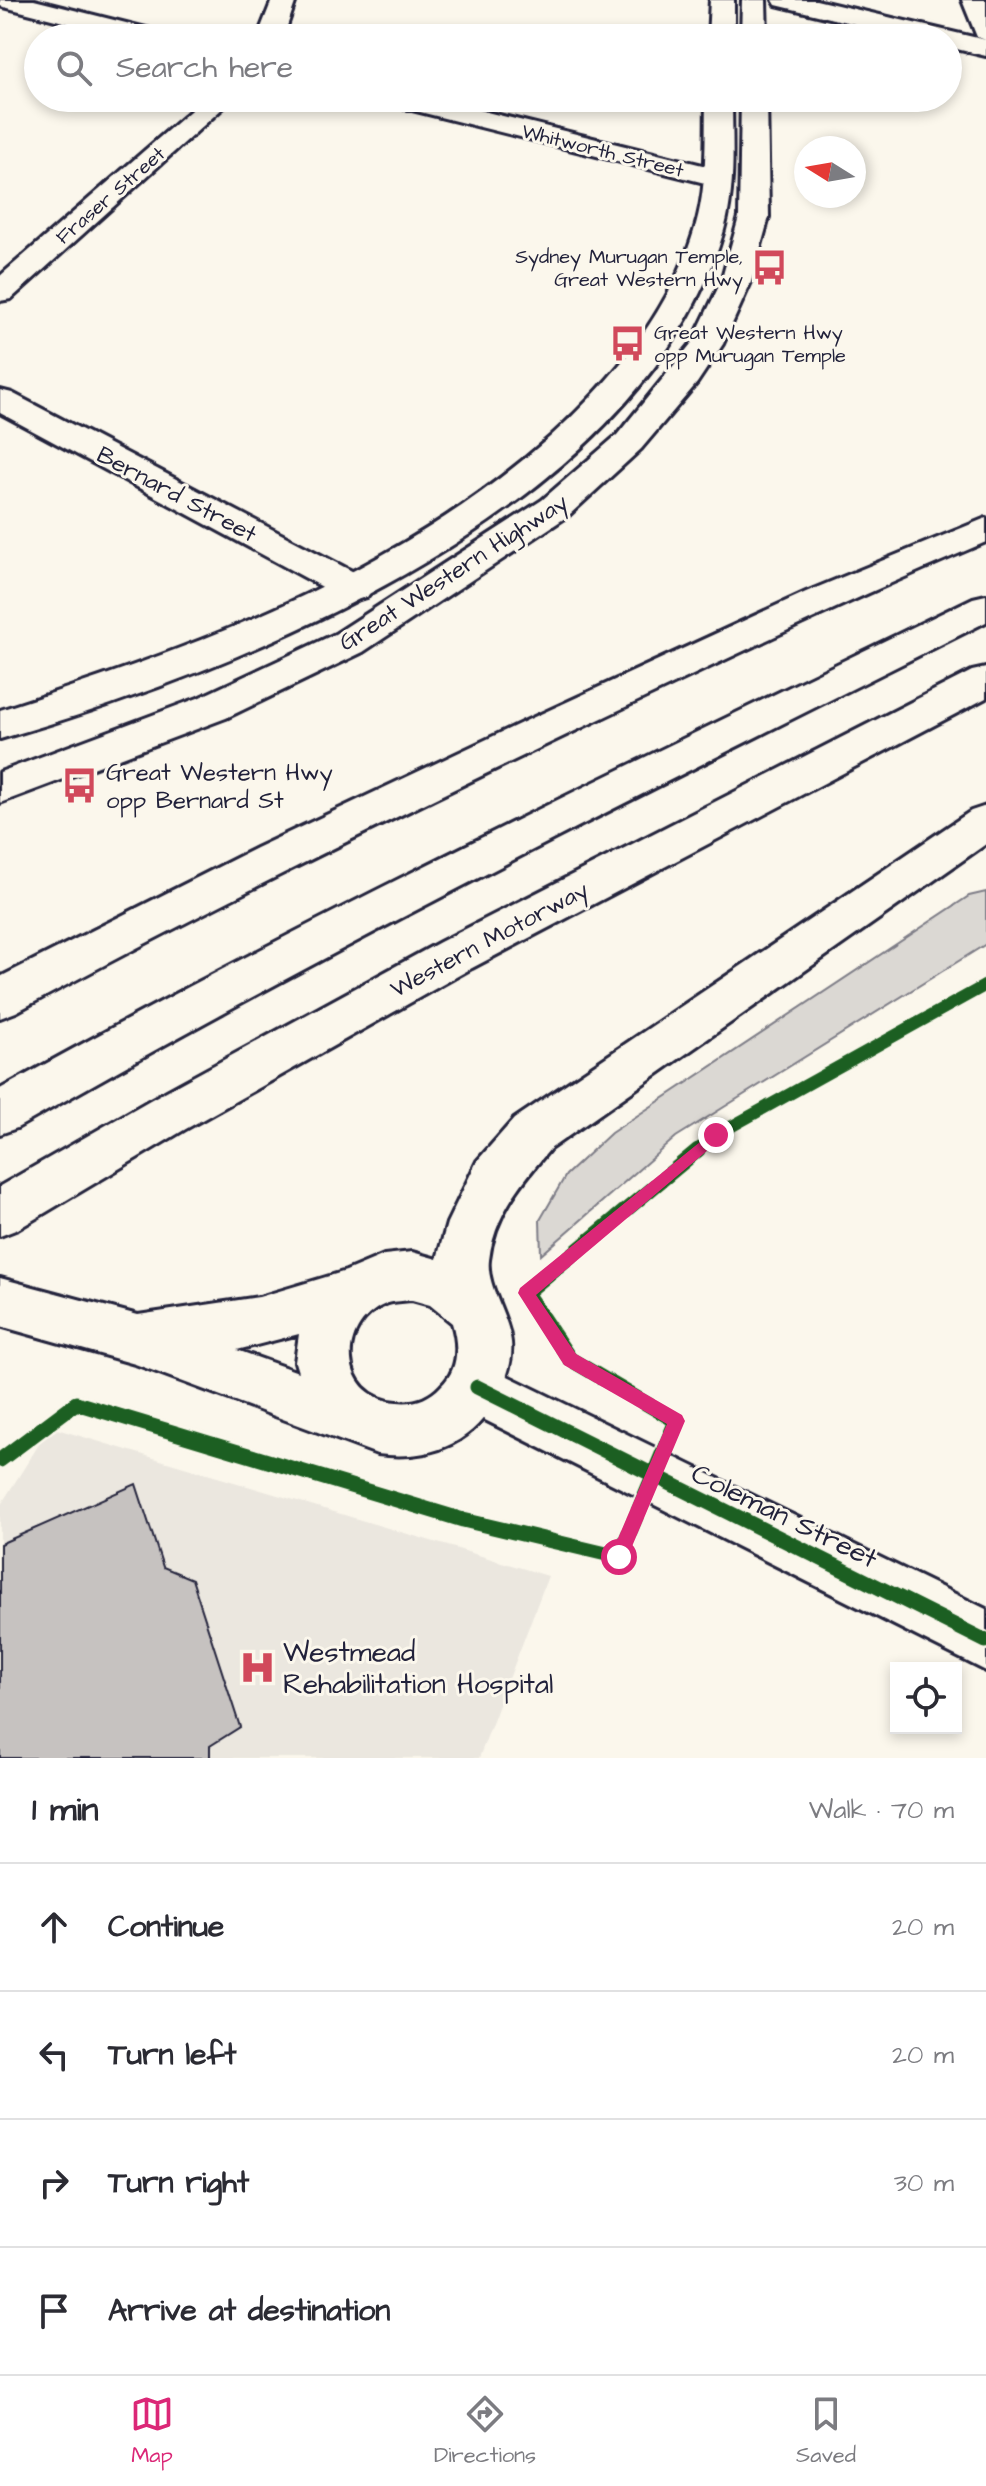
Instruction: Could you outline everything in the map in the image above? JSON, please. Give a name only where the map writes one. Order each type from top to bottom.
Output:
[{"type":"main road","points":[[4,0],[101,24]]},
{"type":"main road","points":[[275,24],[284,0]]},
{"type":"main road","points":[[721,24],[722,0]]},
{"type":"main road","points":[[754,0],[754,24]]},
{"type":"main road","points":[[785,0],[887,24]]},
{"type":"main road","points":[[974,0],[986,32]]},
{"type":"main road","points":[[962,42],[986,48]]},
{"type":"main road","name":"Fraser Street","points":[[0,292],[205,112]]},
{"type":"main road","name":"Whitworth Street","points":[[454,112],[717,177]]},
{"type":"main road","name":"Great Western Highway","points":[[0,725],[226,647],[354,588],[429,545],[549,460],[638,368],[689,284],[710,230],[717,177],[719,112]]},
{"type":"main road","name":"Great Western Highway","points":[[0,788],[212,708],[349,643],[555,508],[629,442],[685,376],[723,313],[736,282],[754,217],[754,112]]},
{"type":"main road","name":"Bernard Street","points":[[0,400],[354,588]]},
{"type":"main road","points":[[0,999],[130,928],[356,818],[625,691],[986,529]]},
{"type":"main road","points":[[0,1113],[67,1074],[381,908],[986,607]]},
{"type":"main road","name":"Western Motorway","points":[[0,1213],[167,1115],[456,955],[986,681]]},
{"type":"main road","points":[[0,1302],[135,1339],[377,1427],[406,1430],[434,1424],[459,1409],[477,1387],[485,1361],[485,1334],[474,1310],[462,1262],[473,1223],[495,1177],[532,1134],[986,822]]},
{"type":"main road","points":[[135,1339],[259,1322],[355,1293],[379,1280],[406,1276],[432,1280],[455,1291],[474,1310]]},
{"type":"main road","points":[[355,1293],[339,1308],[328,1327],[323,1348],[324,1370],[333,1395],[352,1415],[377,1427]]},
{"type":"main road","name":"Coleman Street","points":[[477,1387],[986,1641]]},
{"type":"shaded area","points":[[986,892],[986,944],[676,1137],[541,1255],[540,1220],[566,1175],[611,1133],[969,896]]},
{"type":"shaded area","name":"Westmead Rehabilitation Hospital","points":[[50,1427],[548,1576],[479,1758],[0,1758],[0,1506]]},
{"type":"building","points":[[136,1484],[163,1567],[192,1579],[240,1727],[210,1746],[210,1758],[0,1758],[0,1544]]},
{"type":"cycle path","points":[[0,1460],[76,1403],[463,1520],[619,1557],[676,1421],[570,1359],[526,1293],[716,1135],[986,985]]},
{"type":"cycle path","points":[[477,1387],[986,1641]]},
{"type":"place","name":"Sydney Murugan Temple, Great Western Hwy","points":[[769,268]]},
{"type":"place","name":"Great Western Hwy opp Murugan Temple","points":[[628,344]]},
{"type":"place","name":"Great Western Hwy opp Bernard St","points":[[80,786]]},
{"type":"place","name":"Westmead Rehabilitation Hospital","points":[[257,1667]]},
{"type":"route","points":[[619,1557],[676,1421],[570,1359],[526,1293],[716,1135]]}]
